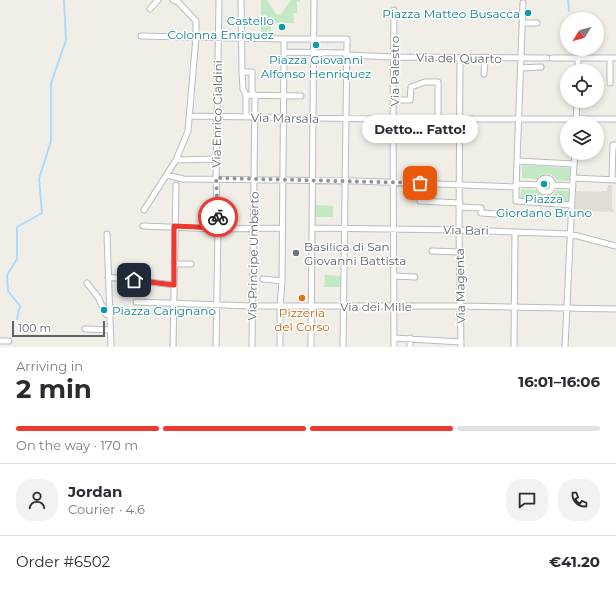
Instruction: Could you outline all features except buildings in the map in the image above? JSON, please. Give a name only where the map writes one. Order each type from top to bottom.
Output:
[{"type":"street","points":[[150,9],[158,0]]},
{"type":"street","points":[[144,210],[176,160],[188,131],[196,21],[178,2],[173,0]]},
{"type":"street","name":"Via Enrico Cialdini","points":[[216,347],[218,228],[216,178],[219,0]]},
{"type":"street","points":[[241,0],[242,69],[243,89],[246,95],[246,117]]},
{"type":"street","points":[[311,347],[314,179],[314,0]]},
{"type":"street","points":[[523,3],[515,186],[516,201],[572,207]]},
{"type":"street","name":"Via Palestro","points":[[394,10],[394,347]]},
{"type":"street","points":[[522,24],[538,23]]},
{"type":"street","points":[[141,36],[283,39],[314,37],[347,40],[343,347]]},
{"type":"street","points":[[280,347],[284,118],[283,39]]},
{"type":"street","name":"Via del Quarto","points":[[284,54],[313,55],[344,53],[347,55],[460,58],[616,58]]},
{"type":"street","name":"Via Magenta","points":[[460,58],[459,230],[461,344]]},
{"type":"street","points":[[484,74],[485,58]]},
{"type":"street","points":[[578,58],[578,64]]},
{"type":"street","points":[[610,58],[610,83]]},
{"type":"street","points":[[521,68],[540,67]]},
{"type":"street","name":"Via Principe Umberto","points":[[242,69],[252,72],[252,91],[256,96],[252,347]]},
{"type":"street","points":[[394,100],[410,100],[411,87],[425,82],[438,82],[438,118]]},
{"type":"street","points":[[246,95],[301,96]]},
{"type":"street","name":"Via Marsala","points":[[190,116],[380,119]]},
{"type":"street","points":[[410,119],[519,118],[560,120]]},
{"type":"street","points":[[604,120],[616,120]]},
{"type":"street","points":[[575,179],[614,180],[613,145],[616,145]]},
{"type":"street","points":[[176,160],[217,159]]},
{"type":"street","points":[[517,160],[574,162],[575,179],[573,186],[570,234],[565,347]]},
{"type":"street","points":[[166,175],[184,179],[282,178],[459,185],[539,185]]},
{"type":"street","points":[[539,185],[541,180],[547,178],[552,181],[554,185]]},
{"type":"street","points":[[173,347],[174,226],[176,184]]},
{"type":"street","points":[[539,185],[540,189],[546,192],[552,190],[554,185]]},
{"type":"street","points":[[554,185],[573,186]]},
{"type":"street","points":[[545,203],[546,192]]},
{"type":"street","points":[[420,201],[481,208],[481,213],[497,214]]},
{"type":"street","points":[[143,226],[281,228]]},
{"type":"street","name":"Via Bari","points":[[313,229],[344,228],[459,230],[570,234],[616,246]]},
{"type":"street","points":[[514,347],[515,232]]},
{"type":"street","points":[[107,234],[111,347]]},
{"type":"street","points":[[432,251],[460,252]]},
{"type":"street","points":[[174,264],[191,264]]},
{"type":"street","points":[[394,276],[415,277]]},
{"type":"street","points":[[108,277],[174,285]]},
{"type":"street","points":[[263,279],[282,281]]},
{"type":"street","points":[[87,283],[98,297],[106,314],[110,316]]},
{"type":"street","name":"Via dei Mille","points":[[136,302],[174,302],[280,307],[460,306],[616,309]]},
{"type":"street","points":[[85,329],[110,330]]},
{"type":"street","points":[[394,338],[410,338],[461,344]]},
{"type":"street","points":[[410,338],[410,347]]},
{"type":"street","points":[[0,341],[9,341]]},
{"type":"shaded area","points":[[608,185],[612,185],[612,209],[614,209],[614,212],[575,211],[576,191],[602,192],[607,191]]},
{"type":"green space","points":[[261,0],[267,0],[277,15],[281,14],[291,0],[300,0],[297,2],[297,13],[293,13],[294,23],[271,23],[271,31],[261,32]]},
{"type":"green space","points":[[522,165],[571,168],[570,181],[557,180],[550,174],[542,175],[537,179],[522,178]]},
{"type":"green space","points":[[521,189],[536,190],[543,196],[543,200],[520,199]]},
{"type":"green space","points":[[557,190],[570,191],[569,202],[548,200],[548,196],[554,194]]},
{"type":"green space","points":[[315,205],[333,206],[333,217],[315,217]]},
{"type":"green space","points":[[325,275],[341,276],[341,287],[324,287]]},
{"type":"waterway","points":[[17,319],[20,306],[8,291],[7,275],[17,259],[17,227],[42,213],[39,179],[51,141],[51,83],[66,40],[64,0]]},
{"type":"waterway","points":[[568,0],[569,11]]},
{"type":"way so far","points":[[218,217],[216,178],[420,183]]},
{"type":"place","name":"Piazza Matteo Busacca","points":[[528,13]]},
{"type":"place","name":"Castello Colonna Enriquez","points":[[282,27]]},
{"type":"place","name":"Piazza Giovanni Alfonso Henriquez","points":[[316,45]]},
{"type":"place","name":"Detto... Fatto!","points":[[420,183]]},
{"type":"place","name":"Piazza Giordano Bruno","points":[[544,184]]},
{"type":"place","name":"Basilica di San Giovanni Battista","points":[[296,253]]},
{"type":"place","name":"Pizzeria del Corso","points":[[302,298]]},
{"type":"place","name":"Piazza Carignano","points":[[104,310]]},
{"type":"route","points":[[134,280],[174,285],[174,226],[218,228],[218,217]]}]
